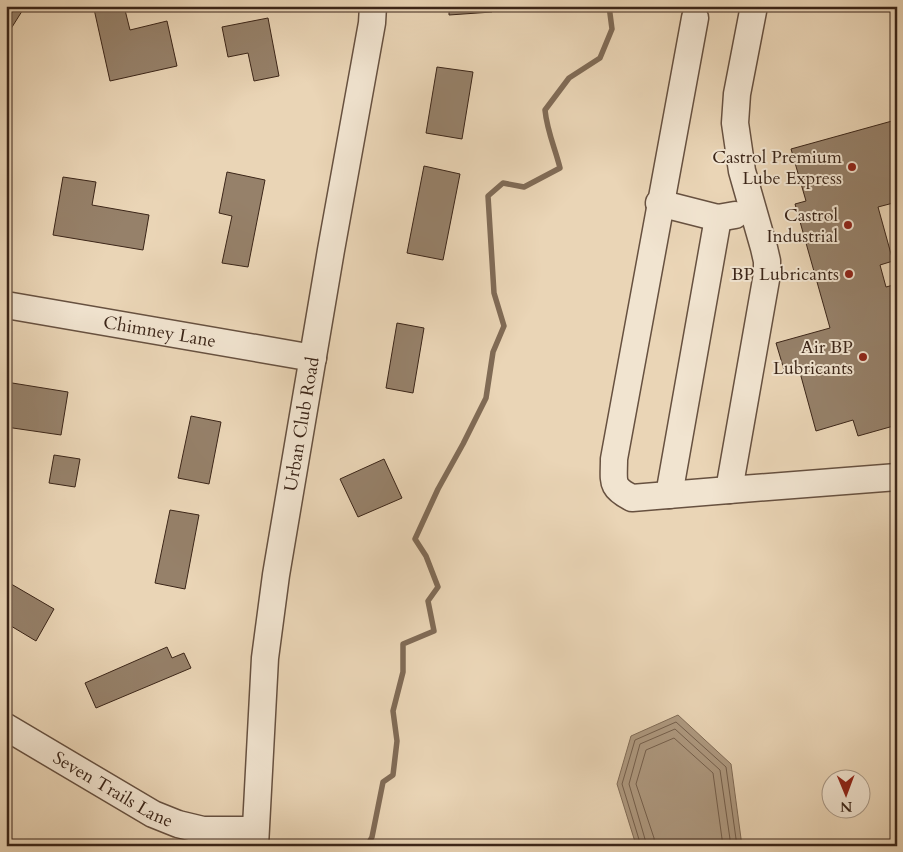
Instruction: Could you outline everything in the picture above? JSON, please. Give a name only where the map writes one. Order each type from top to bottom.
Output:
[{"type":"street","name":"Urban Club Road","points":[[255,838],[265,658],[276,574],[312,358],[372,23],[373,6]]},
{"type":"street","points":[[730,490],[767,274],[764,248],[738,155],[735,123],[737,94],[754,6]]},
{"type":"street","points":[[694,18],[614,459],[614,483],[620,492],[632,498],[897,477]]},
{"type":"street","points":[[659,203],[718,218],[752,209]]},
{"type":"street","points":[[669,495],[718,218]]},
{"type":"street","name":"Chimney Lane","points":[[6,305],[312,358]]},
{"type":"street","name":"Seven Trails Lane","points":[[6,727],[153,814],[178,824],[203,830],[255,838]]},
{"type":"water","points":[[678,715],[731,764],[742,846],[636,845],[617,784],[631,736]]},
{"type":"building","points":[[6,6],[20,6],[24,8],[7,35]]},
{"type":"building","points":[[105,6],[124,6],[130,30],[167,21],[177,66],[110,81],[94,9]]},
{"type":"building","points":[[449,6],[492,6],[492,12],[449,15]]},
{"type":"building","points":[[268,18],[279,76],[254,81],[248,53],[228,57],[222,27]]},
{"type":"building","points":[[437,67],[473,72],[462,139],[426,133]]},
{"type":"building","name":"BP Lubricants","points":[[892,121],[897,136],[897,171],[894,172],[897,182],[897,202],[878,207],[893,261],[880,265],[886,287],[897,284],[897,425],[858,436],[853,420],[816,431],[799,369],[785,373],[776,343],[830,328],[795,204],[806,201],[791,149]]},
{"type":"building","points":[[424,166],[460,174],[443,260],[407,253]]},
{"type":"building","points":[[227,172],[265,180],[248,267],[222,263],[232,216],[219,213]]},
{"type":"building","points":[[63,177],[96,182],[92,205],[149,215],[143,250],[53,235]]},
{"type":"building","points":[[397,323],[424,328],[413,393],[386,388]]},
{"type":"building","points":[[6,382],[68,392],[61,435],[6,427]]},
{"type":"building","points":[[191,416],[221,422],[209,484],[178,478]]},
{"type":"building","points":[[54,455],[80,459],[75,487],[49,483]]},
{"type":"building","points":[[384,459],[402,498],[358,517],[340,479]]},
{"type":"building","points":[[170,510],[199,515],[185,589],[155,583]]},
{"type":"building","points":[[6,581],[54,609],[36,641],[6,623]]},
{"type":"building","points":[[167,647],[172,658],[184,653],[191,668],[96,708],[85,683]]},
{"type":"building","points":[[6,837],[21,846],[6,846]]},
{"type":"waterway","points":[[367,846],[372,837],[383,782],[393,775],[397,741],[393,711],[403,672],[403,644],[434,631],[428,601],[438,587],[426,556],[415,539],[438,489],[486,398],[493,352],[504,326],[494,293],[488,196],[503,183],[524,187],[560,168],[549,132],[545,110],[569,78],[600,58],[612,29],[609,6]]},
{"type":"place","name":"Castrol Premium Lube Express","points":[[852,167]]},
{"type":"place","name":"Castrol Industrial","points":[[848,225]]},
{"type":"place","name":"BP Lubricants","points":[[849,274]]},
{"type":"place","name":"Air BP Lubricants","points":[[863,357]]}]
